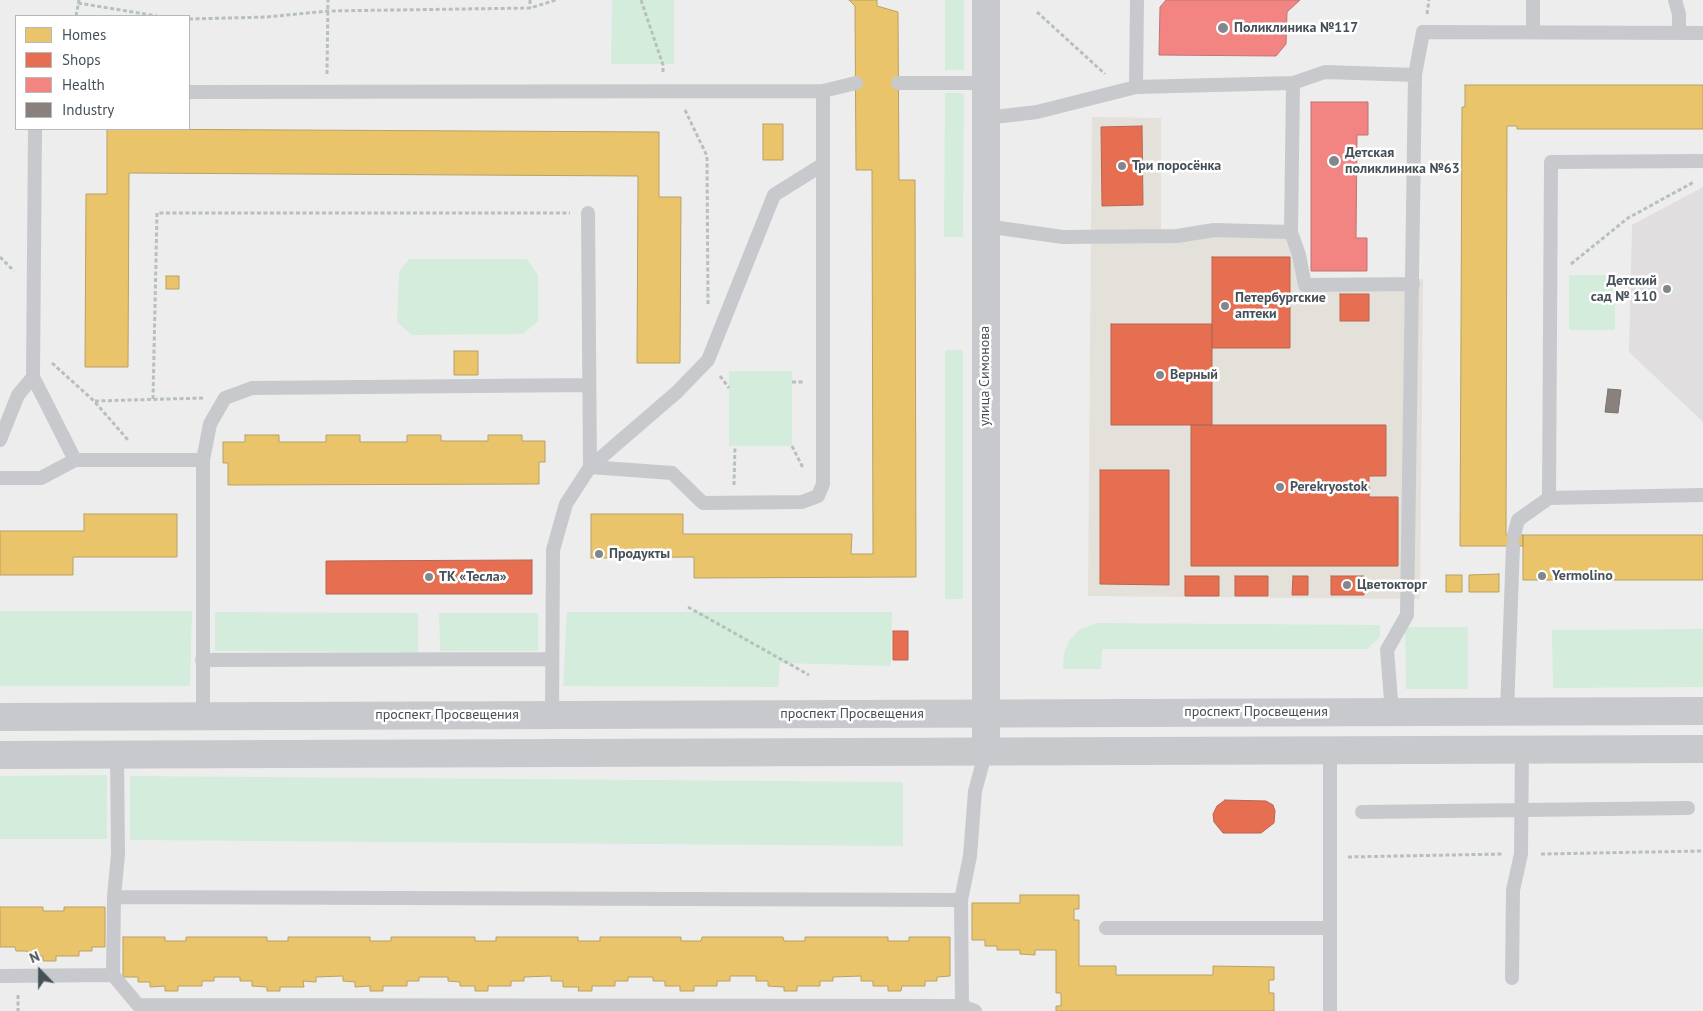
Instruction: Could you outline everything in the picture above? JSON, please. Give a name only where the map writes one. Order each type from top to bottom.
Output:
[{"type":"main road","name":"улица Симонова","points":[[986,0],[986,751]]},
{"type":"main road","name":"проспект Просвещения","points":[[0,717],[1703,711]]},
{"type":"main road","points":[[0,755],[1703,749]]},
{"type":"lane","points":[[1136,87],[1137,0]]},
{"type":"lane","points":[[1533,0],[1533,32]]},
{"type":"lane","points":[[1675,0],[1679,14],[1679,32]]},
{"type":"lane","points":[[1392,712],[1387,650],[1407,615],[1415,75],[1424,32],[1703,33]]},
{"type":"lane","points":[[986,118],[1037,112],[1136,87],[1293,83],[1325,72],[1415,75]]},
{"type":"lane","points":[[190,92],[822,91],[856,83]]},
{"type":"lane","points":[[898,83],[986,83]]},
{"type":"lane","points":[[1293,83],[1291,232],[1299,255],[1305,285],[1413,284]]},
{"type":"lane","points":[[590,467],[672,473],[703,503],[802,502],[818,496],[823,484],[822,91]]},
{"type":"lane","points":[[35,130],[33,377],[74,460]]},
{"type":"lane","points":[[1549,498],[1551,162],[1703,161]]},
{"type":"lane","points":[[552,715],[553,550],[566,504],[590,467],[677,392],[708,360],[774,194],[822,165]]},
{"type":"lane","points":[[588,213],[590,467]]},
{"type":"lane","points":[[985,226],[1063,237],[1177,236],[1214,230],[1291,232]]},
{"type":"lane","points":[[0,440],[18,395],[33,377]]},
{"type":"lane","points":[[203,716],[203,460],[210,424],[225,398],[252,388],[589,385]]},
{"type":"lane","points":[[0,478],[41,478],[74,460],[203,460]]},
{"type":"lane","points":[[1508,712],[1513,540],[1518,520],[1549,498],[1703,495]]},
{"type":"lane","points":[[202,660],[552,659]]},
{"type":"lane","points":[[1330,750],[1330,1011]]},
{"type":"lane","points":[[1512,978],[1513,890],[1521,854],[1522,750]]},
{"type":"lane","points":[[117,755],[118,854],[114,897],[114,975],[138,1005],[517,1008],[968,1008],[961,900],[970,856],[974,791],[986,751]]},
{"type":"lane","points":[[1362,812],[1688,808]]},
{"type":"lane","points":[[114,897],[961,900]]},
{"type":"lane","points":[[1106,928],[1330,928]]},
{"type":"lane","points":[[0,976],[114,975]]},
{"type":"path","points":[[326,92],[328,0]]},
{"type":"path","points":[[530,0],[530,8]]},
{"type":"path","points":[[190,19],[267,17],[328,11],[530,8],[556,0]]},
{"type":"path","points":[[641,0],[670,92],[707,156],[708,312]]},
{"type":"path","points":[[76,15],[78,1],[152,15]]},
{"type":"path","points":[[1037,12],[1122,90]]},
{"type":"path","points":[[1550,281],[1628,218],[1695,181]]},
{"type":"path","points":[[153,399],[157,213],[588,213]]},
{"type":"path","points":[[0,264],[7,264]]},
{"type":"path","points":[[33,345],[94,401],[146,460]]},
{"type":"path","points":[[94,401],[225,398]]},
{"type":"path","points":[[733,503],[735,446]]},
{"type":"path","points":[[688,607],[809,675]]},
{"type":"shaded area","points":[[1092,117],[1161,118],[1161,236],[1300,237],[1300,279],[1423,279],[1420,599],[1088,596]]},
{"type":"shaded area","name":"Детский сад № 110","points":[[1703,187],[1703,422],[1629,352],[1632,225]]},
{"type":"green space","points":[[612,0],[674,0],[674,64],[611,64]]},
{"type":"green space","points":[[945,0],[964,0],[964,70],[945,70]]},
{"type":"green space","points":[[945,93],[964,93],[963,237],[944,237]]},
{"type":"green space","points":[[409,259],[527,259],[538,275],[538,321],[523,334],[412,335],[397,322],[399,272]]},
{"type":"green space","points":[[1569,275],[1615,275],[1615,330],[1569,330]]},
{"type":"green space","points":[[945,350],[963,350],[963,599],[945,599]]},
{"type":"green space","points":[[729,371],[792,371],[792,446],[729,446]]},
{"type":"green space","points":[[0,611],[192,611],[190,686],[0,686]]},
{"type":"green space","points":[[215,612],[418,613],[418,652],[215,651]]},
{"type":"green space","points":[[567,612],[892,612],[891,666],[780,663],[778,687],[563,686]]},
{"type":"green space","points":[[439,613],[538,613],[538,651],[440,651]]},
{"type":"green space","points":[[1098,623],[1380,625],[1380,637],[1367,649],[1102,649],[1101,669],[1063,669],[1064,653],[1069,641],[1080,629]]},
{"type":"green space","points":[[1405,627],[1468,627],[1468,689],[1406,689]]},
{"type":"green space","points":[[1703,629],[1703,687],[1553,688],[1552,630]]},
{"type":"green space","points":[[107,775],[107,839],[0,839],[0,776]]},
{"type":"green space","points":[[130,776],[903,782],[903,846],[130,840]]},
{"type":"building: Homes","points":[[849,0],[877,0],[877,6],[898,12],[899,180],[915,180],[916,577],[694,578],[694,557],[591,558],[591,514],[683,514],[683,534],[852,534],[851,554],[873,554],[872,170],[856,170],[855,6]]},
{"type":"building: Homes","points":[[1465,85],[1703,85],[1703,129],[1517,129],[1517,126],[1507,126],[1506,535],[1523,535],[1523,546],[1460,546],[1462,107],[1465,107]]},
{"type":"building: Homes","points":[[763,124],[783,124],[783,160],[763,160]]},
{"type":"building: Homes","points":[[107,130],[659,132],[659,197],[681,197],[680,363],[637,363],[638,176],[129,173],[128,367],[85,367],[86,194],[107,194]]},
{"type":"building: Homes","points":[[166,276],[179,276],[179,289],[166,289]]},
{"type":"building: Homes","points":[[454,351],[478,351],[478,375],[454,375]]},
{"type":"building: Homes","points":[[245,435],[279,435],[279,442],[326,442],[326,435],[360,435],[360,442],[407,442],[407,435],[441,435],[441,441],[488,441],[488,435],[522,435],[522,441],[545,441],[545,462],[539,462],[539,484],[228,485],[228,463],[223,463],[223,442],[245,442]]},
{"type":"building: Homes","points":[[84,514],[177,514],[177,557],[73,557],[73,575],[0,575],[0,531],[84,531]]},
{"type":"building: Homes","points":[[1523,535],[1703,535],[1703,580],[1523,580]]},
{"type":"building: Homes","points":[[1499,574],[1499,592],[1469,592],[1469,575]]},
{"type":"building: Homes","points":[[1446,575],[1462,575],[1462,592],[1446,592]]},
{"type":"building: Homes","points":[[1020,895],[1079,895],[1079,909],[1074,909],[1074,920],[1079,920],[1079,966],[1116,966],[1116,975],[1213,975],[1213,966],[1274,967],[1274,980],[1269,980],[1269,993],[1274,993],[1274,1011],[1056,1011],[1056,1006],[1061,1006],[1061,993],[1056,993],[1056,950],[1035,950],[1035,955],[1020,954],[1020,950],[997,950],[997,946],[985,946],[985,940],[972,940],[972,903],[1020,903]]},
{"type":"building: Homes","points":[[0,907],[43,907],[43,911],[64,911],[64,907],[105,907],[105,947],[92,947],[92,951],[79,951],[79,956],[56,956],[56,961],[43,961],[43,956],[28,956],[27,951],[16,951],[15,947],[0,947]]},
{"type":"building: Homes","points":[[123,937],[165,937],[165,941],[186,941],[186,937],[267,937],[267,941],[288,941],[288,937],[370,937],[370,941],[391,941],[391,937],[475,937],[475,941],[496,941],[496,937],[578,937],[578,941],[600,941],[600,937],[681,937],[681,941],[701,941],[702,937],[783,937],[784,941],[805,941],[805,937],[888,937],[888,941],[909,941],[909,937],[950,937],[950,976],[937,977],[937,981],[925,981],[925,986],[902,986],[901,991],[888,991],[888,986],[873,986],[873,981],[861,981],[861,976],[833,977],[833,981],[820,981],[820,986],[797,986],[797,991],[784,991],[784,987],[768,986],[768,981],[756,981],[756,976],[730,976],[730,981],[717,981],[717,986],[694,986],[694,991],[680,991],[680,986],[665,986],[665,981],[653,981],[653,977],[628,977],[628,981],[615,981],[615,986],[592,986],[592,991],[578,991],[579,987],[563,987],[563,981],[551,981],[551,976],[524,977],[524,981],[511,981],[511,986],[488,986],[488,991],[475,991],[475,986],[460,986],[460,982],[448,981],[448,977],[419,977],[419,981],[407,981],[407,986],[383,986],[383,991],[370,991],[370,986],[355,987],[355,982],[343,981],[343,976],[316,977],[316,982],[303,981],[304,987],[280,987],[280,991],[267,991],[267,987],[252,986],[252,981],[240,981],[240,977],[214,977],[214,981],[202,981],[202,986],[178,986],[178,991],[165,991],[165,986],[150,987],[150,982],[138,982],[138,977],[123,977]]},
{"type":"building: Shops","name":"Три поросёнка","points":[[1142,126],[1143,205],[1102,206],[1101,127]]},
{"type":"building: Shops","points":[[1212,257],[1290,257],[1290,348],[1212,348]]},
{"type":"building: Shops","points":[[1340,294],[1369,294],[1369,321],[1340,321]]},
{"type":"building: Shops","points":[[1111,324],[1212,324],[1212,425],[1111,425]]},
{"type":"building: Shops","name":"Perekryostok","points":[[1191,425],[1386,425],[1386,476],[1369,476],[1369,497],[1398,497],[1398,566],[1191,566]]},
{"type":"building: Shops","points":[[1100,470],[1169,470],[1169,585],[1100,584]]},
{"type":"building: Shops","name":"ТК «Тесла»","points":[[532,560],[532,594],[326,594],[326,561]]},
{"type":"building: Shops","points":[[1185,576],[1219,576],[1219,596],[1185,596]]},
{"type":"building: Shops","points":[[1235,576],[1268,576],[1268,596],[1235,596]]},
{"type":"building: Shops","points":[[1293,576],[1308,576],[1308,595],[1292,595]]},
{"type":"building: Shops","name":"Цветокторг","points":[[1331,576],[1364,576],[1364,595],[1331,595]]},
{"type":"building: Shops","points":[[893,631],[908,631],[908,660],[893,660]]},
{"type":"building: Shops","points":[[1225,800],[1266,801],[1273,805],[1275,811],[1274,823],[1261,833],[1223,833],[1214,822],[1213,814],[1217,806]]},
{"type":"building: Health","name":"Поликлиника №117","points":[[1166,0],[1300,0],[1287,12],[1286,44],[1276,56],[1159,55],[1160,7]]},
{"type":"building: Health","name":"Детская поликлиника №63","points":[[1311,102],[1368,102],[1368,135],[1357,135],[1356,238],[1367,238],[1367,271],[1311,271]]},
{"type":"building: Industry","points":[[1608,389],[1621,390],[1618,413],[1605,412]]},
{"type":"place","name":"Поликлиника №117","points":[[1223,28]]},
{"type":"place","name":"Детская поликлиника №63","points":[[1334,161]]},
{"type":"place","name":"Три поросёнка","points":[[1122,166]]},
{"type":"place","name":"Детский сад № 110","points":[[1667,289]]},
{"type":"place","name":"Петербургские аптеки","points":[[1225,306]]},
{"type":"place","name":"Верный","points":[[1160,375]]},
{"type":"place","name":"Perekryostok","points":[[1280,487]]},
{"type":"place","name":"Продукты","points":[[599,554]]},
{"type":"place","name":"Yermolino","points":[[1542,576]]},
{"type":"place","name":"ТК «Тесла»","points":[[429,577]]},
{"type":"place","name":"Цветокторг","points":[[1347,585]]}]
